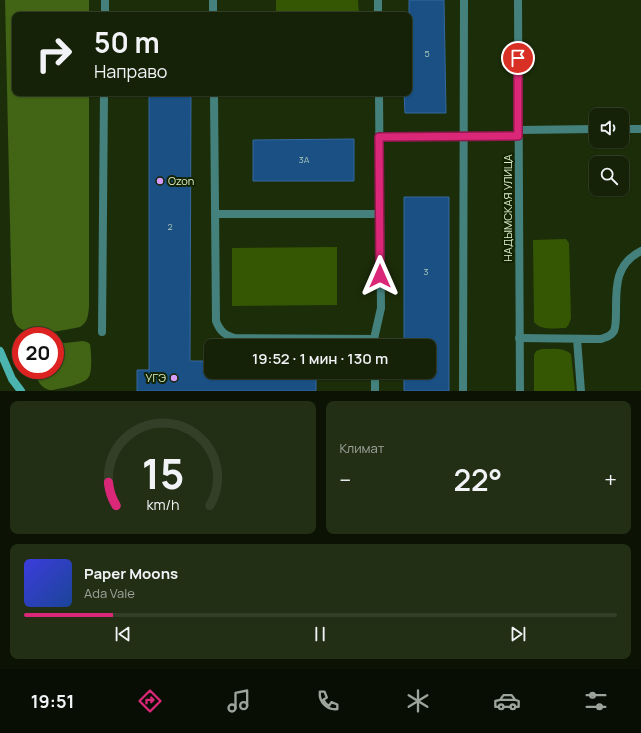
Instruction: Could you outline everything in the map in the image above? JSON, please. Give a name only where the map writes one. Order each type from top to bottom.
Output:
[{"type":"street","points":[[104,12],[105,0]]},
{"type":"street","points":[[213,0],[213,12]]},
{"type":"street","points":[[378,0],[378,12]]},
{"type":"street","points":[[463,391],[464,0]]},
{"type":"street","name":"НАДЫМСКАЯ УЛИЦА","points":[[518,0],[520,391]]},
{"type":"street","points":[[102,332],[104,96]]},
{"type":"street","points":[[214,96],[216,321],[219,330],[227,336],[235,338],[270,339]]},
{"type":"street","points":[[375,339],[380,308],[379,96]]},
{"type":"street","points":[[379,137],[464,136],[589,129]]},
{"type":"street","points":[[629,129],[641,129]]},
{"type":"street","points":[[215,214],[380,214]]},
{"type":"street","points":[[519,338],[601,339],[609,337],[614,330],[616,319],[616,291],[618,276],[626,261],[641,251]]},
{"type":"street","points":[[577,339],[581,391]]},
{"type":"street","points":[[0,351],[12,379],[21,391]]},
{"type":"street","points":[[375,379],[375,391]]},
{"type":"green space","points":[[5,0],[89,0],[89,12],[12,12],[12,96],[89,96],[88,316],[86,321],[80,327],[64,330],[64,327],[18,327],[14,320],[12,312]]},
{"type":"green space","points":[[276,0],[358,0],[359,12],[276,12]]},
{"type":"green space","points":[[566,239],[569,243],[571,318],[566,328],[540,327],[534,322],[533,240]]},
{"type":"green space","points":[[337,247],[337,305],[232,306],[232,248]]},
{"type":"green space","points":[[83,341],[90,344],[91,372],[88,378],[77,384],[49,390],[42,386],[37,379],[64,379],[64,343]]},
{"type":"green space","points":[[542,349],[561,349],[571,354],[575,391],[534,391],[534,355],[536,351]]},
{"type":"building","points":[[409,0],[444,0],[446,113],[405,113],[404,96],[412,96],[412,12],[409,12]]},
{"type":"building","points":[[149,96],[191,96],[190,361],[204,361],[204,379],[316,379],[316,391],[137,391],[137,370],[149,370]]},
{"type":"building","points":[[354,139],[354,181],[253,181],[253,140]]},
{"type":"building","points":[[404,197],[449,197],[449,391],[404,391],[404,379],[436,379],[436,339],[404,339]]},
{"type":"place","name":"Ozon","points":[[160,181]]},
{"type":"place","name":"УГЭ","points":[[174,378]]},
{"type":"route","points":[[380,276],[379,137],[518,136],[518,58]]}]
